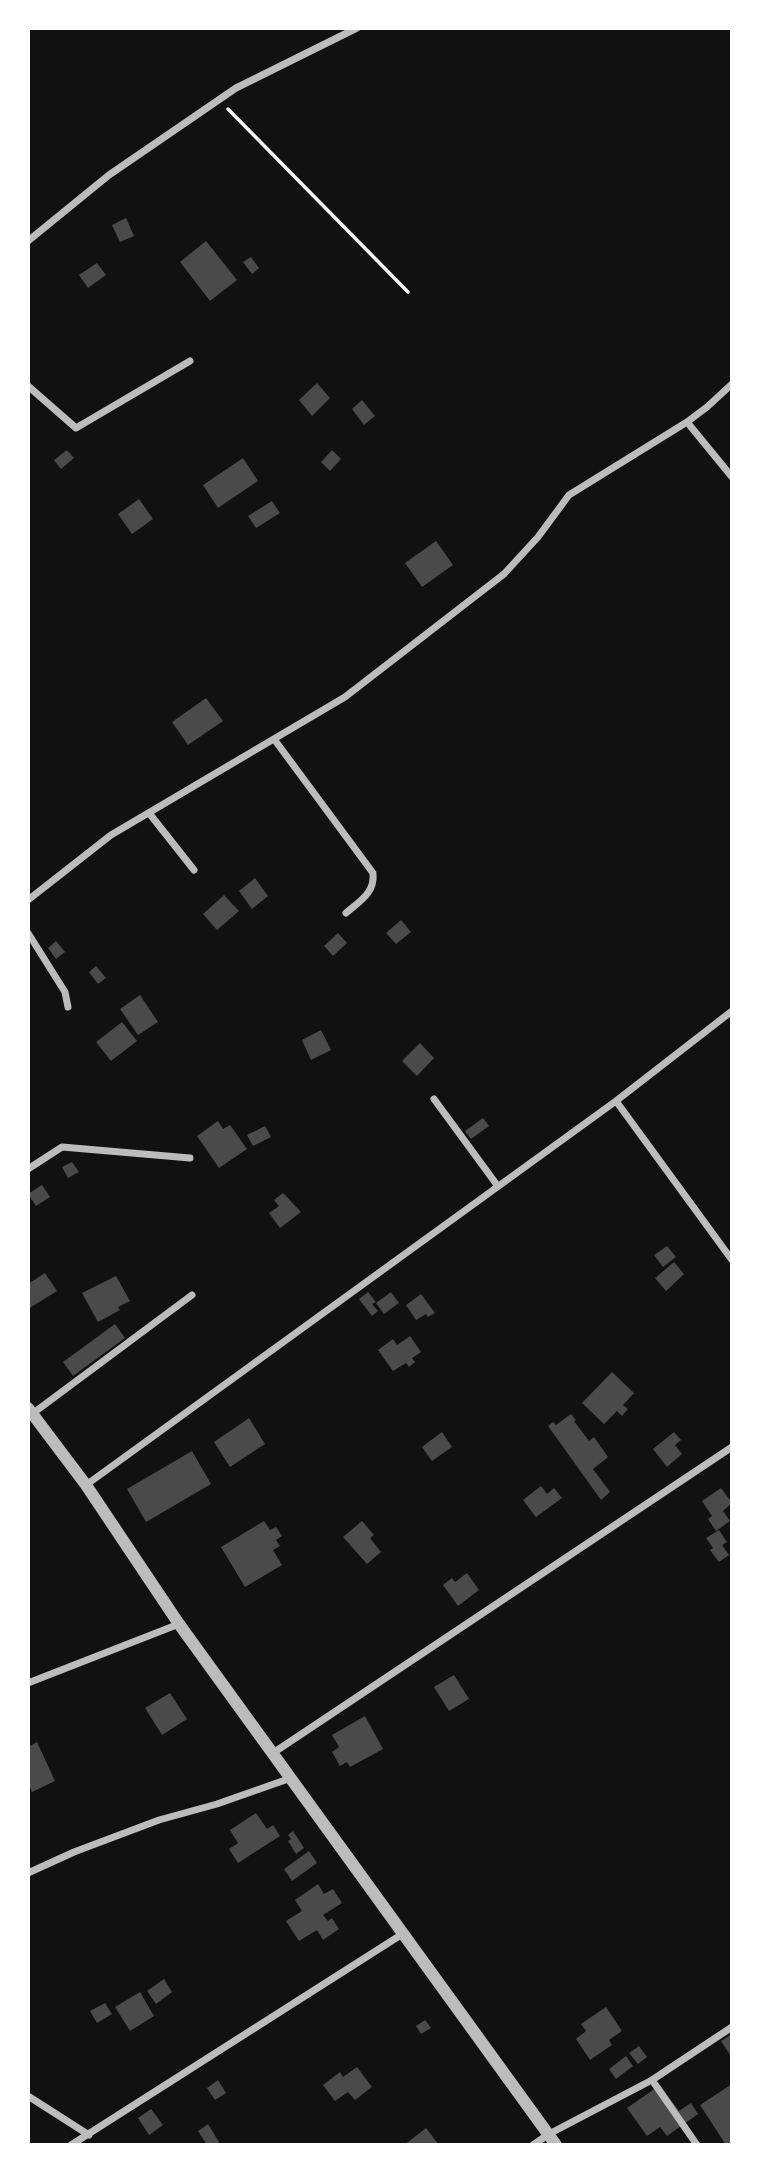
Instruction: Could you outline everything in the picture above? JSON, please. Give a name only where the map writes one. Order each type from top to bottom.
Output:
[{"type":"street","points":[[28,241],[109,176],[236,88],[357,28]]},
{"type":"street","points":[[28,386],[76,428],[190,361]]},
{"type":"street","points":[[28,900],[111,835],[345,697],[504,574],[538,537],[569,495],[687,422],[732,384]]},
{"type":"street","points":[[687,422],[732,477]]},
{"type":"street","points":[[274,739],[373,873],[374,884],[369,894],[346,913]]},
{"type":"street","points":[[149,813],[194,870]]},
{"type":"street","points":[[28,933],[65,992],[68,1007]]},
{"type":"street","points":[[86,1485],[616,1101],[732,1011]]},
{"type":"street","points":[[434,1100],[497,1185]]},
{"type":"street","points":[[616,1101],[732,1260]]},
{"type":"street","points":[[28,1169],[62,1147],[190,1158]]},
{"type":"street","points":[[192,1295],[30,1411],[86,1485],[179,1624],[552,2140]]},
{"type":"street","points":[[273,1753],[732,1447]]},
{"type":"street","points":[[28,1683],[179,1624]]},
{"type":"street","points":[[28,1874],[74,1852],[159,1820],[217,1804],[291,1778]]},
{"type":"street","points":[[71,2145],[404,1933]]},
{"type":"street","points":[[533,2145],[552,2140],[652,2080],[732,2027]]},
{"type":"street","points":[[652,2080],[697,2145]]},
{"type":"street","points":[[28,2096],[89,2135]]},
{"type":"path","points":[[219,100],[408,292]]},
{"type":"building","points":[[126,218],[134,236],[120,242],[112,225]]},
{"type":"building","points":[[206,241],[237,280],[210,301],[180,262]]},
{"type":"building","points":[[251,257],[259,268],[252,274],[243,262]]},
{"type":"building","points":[[97,263],[106,275],[88,288],[79,275]]},
{"type":"building","points":[[317,383],[330,398],[312,416],[299,400]]},
{"type":"building","points":[[362,400],[375,416],[364,425],[352,409]]},
{"type":"building","points":[[67,450],[74,458],[61,469],[54,460]]},
{"type":"building","points":[[332,450],[341,459],[330,471],[321,462]]},
{"type":"building","points":[[243,458],[258,481],[218,508],[203,485]]},
{"type":"building","points":[[139,499],[153,519],[132,534],[118,514]]},
{"type":"building","points":[[272,501],[280,513],[256,528],[248,516]]},
{"type":"building","points":[[436,541],[453,565],[422,587],[405,563]]},
{"type":"building","points":[[206,698],[223,721],[188,745],[172,722]]},
{"type":"building","points":[[255,878],[268,896],[252,909],[239,891]]},
{"type":"building","points":[[224,895],[239,911],[217,930],[203,914]]},
{"type":"building","points":[[401,920],[411,932],[396,944],[386,933]]},
{"type":"building","points":[[338,933],[347,943],[333,956],[324,946]]},
{"type":"building","points":[[56,941],[65,952],[56,959],[48,948]]},
{"type":"building","points":[[96,966],[106,978],[98,984],[89,972]]},
{"type":"building","points":[[140,995],[158,1022],[138,1035],[120,1009]]},
{"type":"building","points":[[122,1022],[137,1041],[111,1061],[96,1042]]},
{"type":"building","points":[[321,1030],[331,1050],[311,1060],[302,1040]]},
{"type":"building","points":[[420,1043],[434,1058],[417,1076],[402,1061]]},
{"type":"building","points":[[483,1118],[489,1126],[471,1139],[465,1131]]},
{"type":"building","points":[[218,1121],[223,1129],[230,1125],[247,1149],[219,1168],[197,1136]]},
{"type":"building","points":[[265,1126],[271,1137],[253,1146],[247,1135]]},
{"type":"building","points":[[72,1162],[79,1172],[68,1178],[62,1167]]},
{"type":"building","points":[[42,1185],[50,1197],[36,1206],[28,1194]]},
{"type":"building","points":[[283,1193],[301,1212],[280,1228],[269,1213],[279,1206],[274,1200]]},
{"type":"building","points":[[667,1246],[676,1257],[663,1267],[654,1255]]},
{"type":"building","points":[[674,1262],[684,1274],[666,1291],[655,1278]]},
{"type":"building","points":[[45,1273],[57,1291],[28,1309],[28,1284]]},
{"type":"building","points":[[116,1276],[130,1301],[98,1322],[82,1293]]},
{"type":"building","points":[[368,1292],[376,1302],[372,1304],[378,1311],[372,1316],[359,1299]]},
{"type":"building","points":[[391,1292],[399,1303],[384,1314],[376,1303]]},
{"type":"building","points":[[421,1294],[435,1313],[428,1317],[426,1314],[416,1320],[406,1305]]},
{"type":"building","points":[[115,1324],[125,1338],[73,1376],[63,1362]]},
{"type":"building","points":[[410,1336],[421,1352],[412,1358],[415,1362],[409,1367],[406,1363],[393,1371],[378,1350],[393,1339],[397,1345]]},
{"type":"building","points":[[612,1372],[634,1393],[623,1405],[628,1409],[622,1416],[617,1411],[604,1424],[582,1403]]},
{"type":"building","points":[[571,1414],[589,1441],[594,1437],[608,1457],[593,1469],[610,1492],[601,1500],[548,1426],[553,1422],[556,1425]]},
{"type":"building","points":[[249,1418],[265,1444],[230,1467],[214,1442]]},
{"type":"building","points":[[442,1432],[452,1447],[432,1461],[422,1447]]},
{"type":"building","points":[[674,1432],[681,1440],[675,1445],[682,1454],[667,1467],[653,1449]]},
{"type":"building","points":[[192,1451],[211,1484],[146,1522],[127,1489]]},
{"type":"building","points":[[541,1486],[547,1494],[554,1488],[562,1498],[536,1517],[523,1500]]},
{"type":"building","points":[[721,1488],[732,1503],[723,1511],[730,1521],[716,1531],[708,1519],[712,1516],[702,1501]]},
{"type":"building","points":[[264,1521],[270,1530],[276,1527],[282,1536],[276,1540],[280,1546],[273,1550],[282,1565],[245,1587],[221,1547]]},
{"type":"building","points":[[362,1521],[374,1535],[370,1538],[381,1552],[367,1564],[343,1537]]},
{"type":"building","points":[[719,1530],[727,1542],[722,1545],[729,1555],[719,1562],[710,1550],[713,1548],[706,1538]]},
{"type":"building","points":[[467,1573],[479,1590],[458,1606],[443,1585],[452,1578],[455,1582]]},
{"type":"building","points":[[454,1675],[469,1699],[449,1711],[434,1687]]},
{"type":"building","points":[[170,1693],[187,1719],[162,1735],[145,1708]]},
{"type":"building","points":[[365,1716],[383,1749],[350,1767],[347,1762],[340,1766],[332,1752],[339,1747],[332,1735]]},
{"type":"building","points":[[37,1742],[55,1781],[32,1792],[28,1783],[28,1747]]},
{"type":"building","points":[[256,1813],[267,1829],[273,1825],[280,1836],[238,1863],[229,1849],[238,1843],[230,1830]]},
{"type":"building","points":[[293,1831],[304,1848],[296,1854],[288,1841],[291,1839],[288,1835]]},
{"type":"building","points":[[309,1851],[317,1863],[292,1881],[284,1869]]},
{"type":"building","points":[[318,1884],[324,1894],[333,1889],[342,1903],[323,1915],[328,1921],[332,1918],[339,1929],[323,1940],[317,1930],[299,1941],[286,1921],[302,1911],[295,1900]]},
{"type":"building","points":[[164,1979],[172,1992],[156,2004],[147,1991]]},
{"type":"building","points":[[140,1992],[154,2016],[130,2031],[115,2007]]},
{"type":"building","points":[[105,2003],[112,2014],[97,2023],[90,2011]]},
{"type":"building","points":[[606,2007],[622,2031],[609,2040],[612,2045],[590,2060],[576,2039],[586,2031],[581,2024]]},
{"type":"building","points":[[425,2020],[431,2028],[421,2034],[416,2026]]},
{"type":"building","points":[[732,2034],[732,2058],[721,2041]]},
{"type":"building","points":[[639,2046],[647,2057],[638,2064],[629,2053]]},
{"type":"building","points":[[626,2056],[633,2066],[616,2079],[609,2069]]},
{"type":"building","points":[[357,2067],[372,2087],[355,2100],[348,2092],[335,2101],[323,2085],[340,2072],[343,2077]]},
{"type":"building","points":[[218,2080],[226,2093],[215,2100],[207,2088]]},
{"type":"building","points":[[732,2084],[732,2145],[726,2145],[700,2105]]},
{"type":"building","points":[[660,2085],[679,2111],[691,2103],[698,2114],[667,2136],[660,2127],[647,2136],[627,2108]]},
{"type":"building","points":[[151,2109],[163,2125],[149,2135],[138,2118]]},
{"type":"building","points":[[208,2124],[219,2142],[214,2145],[207,2145],[198,2131]]},
{"type":"building","points":[[426,2128],[439,2145],[404,2145]]}]
